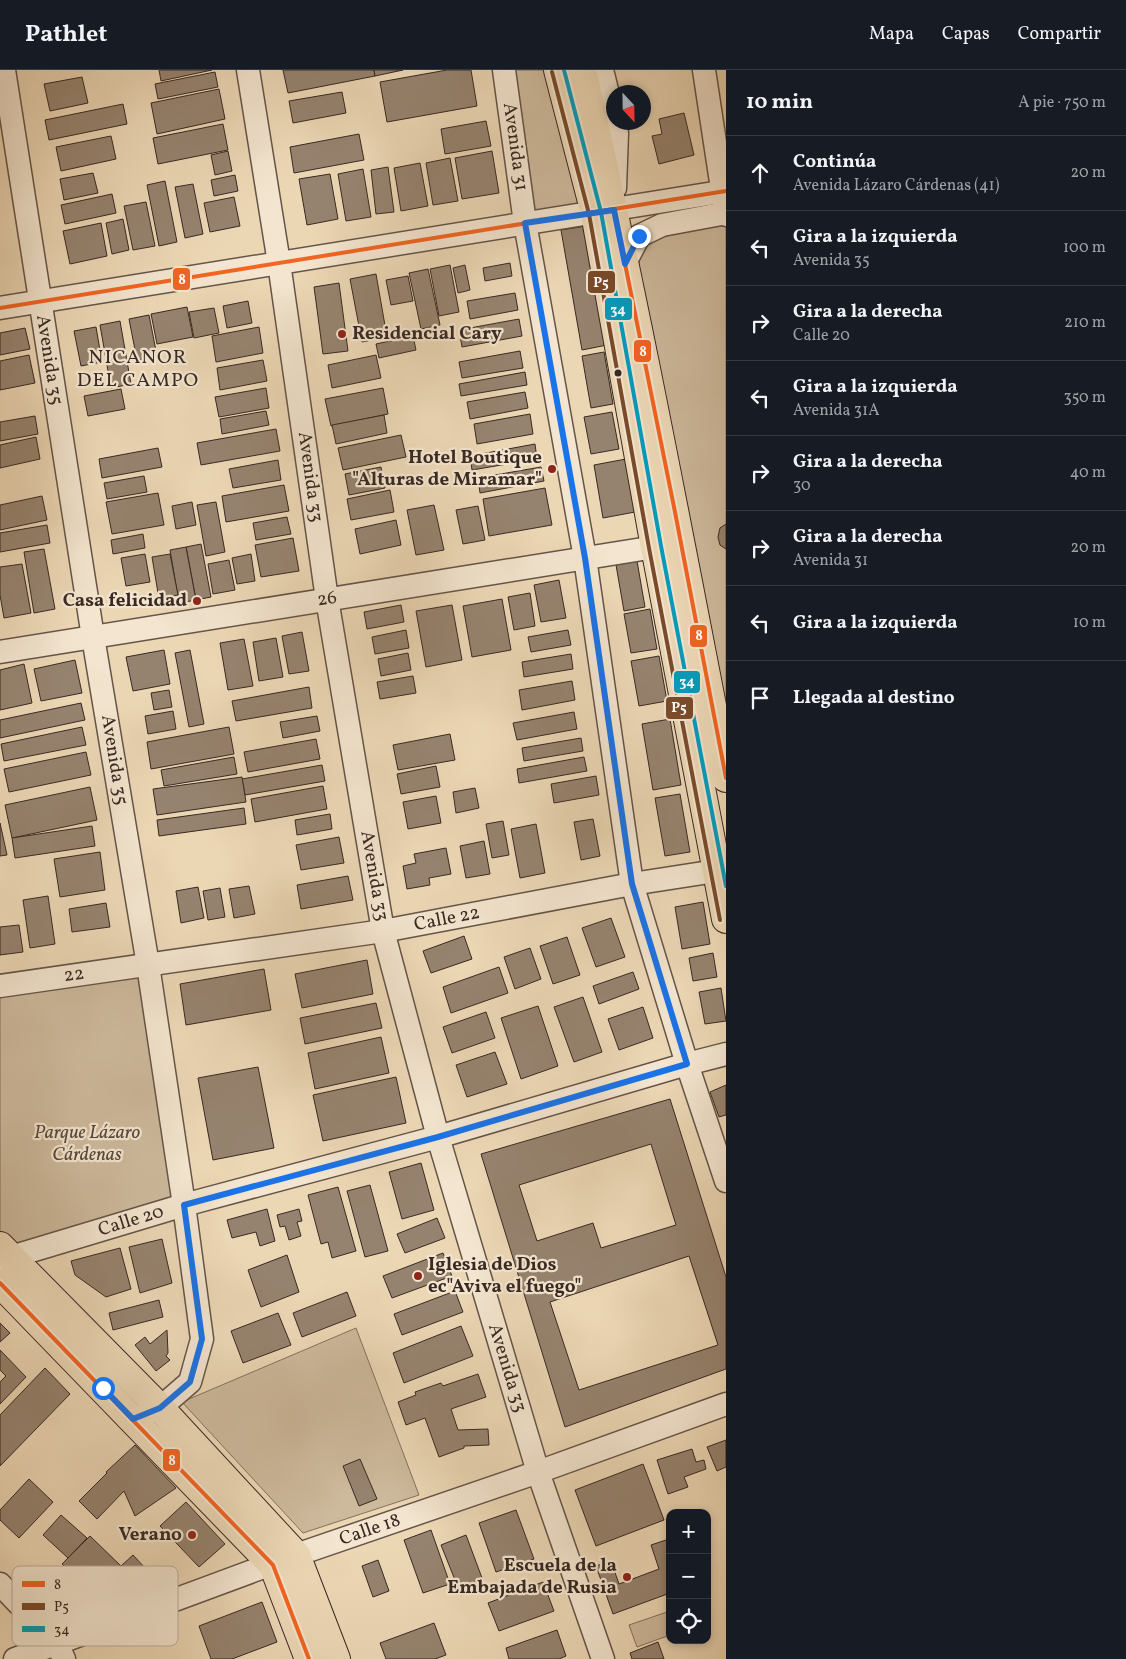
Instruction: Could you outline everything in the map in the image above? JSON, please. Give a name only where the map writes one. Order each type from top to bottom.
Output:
[{"type":"main road","points":[[558,70],[604,211],[625,264],[726,778]]},
{"type":"main road","points":[[582,70],[655,547],[726,919]]},
{"type":"main road","points":[[4,1255],[160,1408],[284,1560],[336,1659]]},
{"type":"main road","points":[[0,1283],[133,1419],[284,1560],[309,1659]]},
{"type":"street","name":"Avenida 35","points":[[4,70],[93,637],[148,965],[202,1339],[190,1382],[160,1408],[133,1419]]},
{"type":"street","name":"Avenida 33","points":[[248,70],[279,263],[327,599],[383,931],[438,1137],[538,1472],[603,1659]]},
{"type":"street","name":"Avenida 31","points":[[504,70],[525,223],[585,558],[632,884],[687,1064],[726,1181]]},
{"type":"street","points":[[602,70],[606,86]]},
{"type":"street","points":[[704,70],[725,203]]},
{"type":"street","points":[[604,211],[616,130]]},
{"type":"street","points":[[0,308],[604,211],[725,203]]},
{"type":"street","points":[[625,264],[639,236],[662,225],[725,203]]},
{"type":"street","name":"26","points":[[0,652],[655,547]]},
{"type":"street","name":"Calle 22","points":[[148,965],[383,931],[632,884],[716,871]]},
{"type":"street","name":"22","points":[[0,986],[148,965]]},
{"type":"street","name":"Calle 20","points":[[4,1255],[438,1137],[726,1054]]},
{"type":"street","name":"Calle 18","points":[[178,1603],[284,1560],[538,1472],[726,1404]]},
{"type":"street","points":[[0,1584],[12,1597]]},
{"type":"street","name":"Calle 18","points":[[15,1659],[60,1651],[72,1646]]},
{"type":"green space","points":[[504,70],[558,70],[595,213],[525,223]]},
{"type":"green space","points":[[726,213],[726,778],[625,263],[652,240]]},
{"type":"green space","name":"Parque Lázaro Cárdenas","points":[[148,965],[184,1205],[11,1257],[160,1408],[273,1565],[0,1283],[0,986]]},
{"type":"green space","points":[[356,1328],[419,1495],[303,1533],[182,1402]]},
{"type":"green space","points":[[666,1612],[666,1636],[637,1647],[629,1625]]},
{"type":"building","points":[[159,70],[212,70],[161,81]]},
{"type":"building","points":[[283,70],[374,70],[375,76],[288,93]]},
{"type":"building","points":[[374,70],[403,70],[375,76]]},
{"type":"building","points":[[447,70],[471,70],[477,106],[387,122],[380,82]]},
{"type":"building","points":[[215,72],[218,87],[158,99],[155,84]]},
{"type":"building","points":[[82,77],[88,103],[50,111],[44,84]]},
{"type":"building","points":[[219,89],[225,119],[157,134],[151,103]]},
{"type":"building","points":[[342,92],[346,113],[293,123],[289,101]]},
{"type":"building","points":[[123,104],[127,124],[49,140],[45,120]]},
{"type":"building","points":[[684,113],[694,155],[659,164],[652,136],[662,134],[659,119]]},
{"type":"building","points":[[486,121],[491,146],[445,154],[441,129]]},
{"type":"building","points":[[223,124],[228,150],[158,164],[153,138]]},
{"type":"building","points":[[359,134],[364,160],[294,173],[290,147]]},
{"type":"building","points":[[111,136],[116,159],[61,171],[56,147]]},
{"type":"building","points":[[228,151],[232,171],[215,175],[211,155]]},
{"type":"building","points":[[492,151],[499,193],[462,199],[455,158]]},
{"type":"building","points":[[450,158],[458,201],[433,205],[426,163]]},
{"type":"building","points":[[420,163],[428,206],[401,211],[394,168]]},
{"type":"building","points":[[388,167],[394,212],[376,214],[371,170]]},
{"type":"building","points":[[363,169],[371,217],[346,221],[338,174]]},
{"type":"building","points":[[93,173],[98,193],[64,200],[60,179]]},
{"type":"building","points":[[330,174],[338,219],[307,225],[299,179]]},
{"type":"building","points":[[235,175],[238,191],[214,196],[211,180]]},
{"type":"building","points":[[165,181],[177,242],[159,246],[147,185]]},
{"type":"building","points":[[193,184],[203,234],[185,238],[175,187]]},
{"type":"building","points":[[112,194],[116,213],[65,224],[61,205]]},
{"type":"building","points":[[234,197],[240,226],[210,232],[204,203]]},
{"type":"building","points":[[146,202],[155,246],[133,250],[124,206]]},
{"type":"building","points":[[123,219],[129,250],[112,254],[106,223]]},
{"type":"building","points":[[101,223],[107,256],[70,264],[63,231]]},
{"type":"building","points":[[586,226],[607,345],[582,350],[561,230]]},
{"type":"building","points":[[510,263],[512,276],[485,281],[483,268]]},
{"type":"building","points":[[450,265],[459,312],[439,316],[430,269]]},
{"type":"building","points":[[465,265],[470,290],[458,293],[453,268]]},
{"type":"building","points":[[428,269],[440,325],[421,329],[409,273]]},
{"type":"building","points":[[376,274],[387,337],[362,342],[350,279]]},
{"type":"building","points":[[408,276],[413,301],[391,305],[386,280]]},
{"type":"building","points":[[339,283],[348,351],[323,354],[314,287]]},
{"type":"building","points":[[515,293],[518,310],[470,319],[467,301]]},
{"type":"building","points":[[248,301],[252,323],[227,328],[223,306]]},
{"type":"building","points":[[187,307],[193,337],[157,344],[151,314]]},
{"type":"building","points":[[214,308],[219,333],[194,338],[189,312]]},
{"type":"building","points":[[149,315],[157,356],[137,360],[129,319]]},
{"type":"building","points":[[519,319],[522,336],[462,347],[459,330]]},
{"type":"building","points":[[120,321],[131,384],[111,388],[100,325]]},
{"type":"building","points":[[96,327],[102,362],[81,366],[74,331]]},
{"type":"building","points":[[259,327],[263,353],[216,362],[212,336]]},
{"type":"building","points":[[25,328],[30,349],[0,355],[0,333]]},
{"type":"building","points":[[413,336],[416,350],[379,358],[376,344]]},
{"type":"building","points":[[520,351],[523,368],[462,378],[459,362]]},
{"type":"building","points":[[604,352],[613,404],[591,408],[582,356]]},
{"type":"building","points":[[29,355],[35,383],[0,390],[0,361]]},
{"type":"building","points":[[376,355],[381,378],[332,388],[328,365]]},
{"type":"building","points":[[263,360],[267,381],[220,390],[217,368]]},
{"type":"building","points":[[525,372],[527,385],[461,396],[459,384]]},
{"type":"building","points":[[266,388],[269,408],[219,417],[215,397]]},
{"type":"building","points":[[383,388],[388,414],[331,426],[325,399]]},
{"type":"building","points":[[121,389],[125,409],[88,416],[84,396]]},
{"type":"building","points":[[525,392],[528,408],[470,419],[467,402]]},
{"type":"building","points":[[266,411],[269,425],[222,434],[220,419]]},
{"type":"building","points":[[612,412],[619,449],[591,454],[584,417]]},
{"type":"building","points":[[530,414],[533,434],[477,444],[474,424]]},
{"type":"building","points":[[384,415],[387,433],[336,444],[332,425]]},
{"type":"building","points":[[35,416],[38,434],[0,441],[0,422]]},
{"type":"building","points":[[276,429],[280,451],[201,465],[197,443]]},
{"type":"building","points":[[401,435],[406,457],[343,470],[338,448]]},
{"type":"building","points":[[36,437],[40,459],[0,468],[0,445]]},
{"type":"building","points":[[535,444],[537,459],[472,470],[470,456]]},
{"type":"building","points":[[158,448],[162,467],[102,478],[99,459]]},
{"type":"building","points":[[626,459],[635,512],[603,518],[594,465]]},
{"type":"building","points":[[278,460],[281,480],[233,488],[229,469]]},
{"type":"building","points":[[381,467],[385,488],[349,495],[345,474]]},
{"type":"building","points":[[541,467],[544,481],[480,493],[478,478]]},
{"type":"building","points":[[144,476],[147,492],[107,499],[104,483]]},
{"type":"building","points":[[284,485],[289,511],[226,522],[222,496]]},
{"type":"building","points":[[545,488],[552,525],[489,536],[483,499]]},
{"type":"building","points":[[390,490],[394,512],[351,520],[347,499]]},
{"type":"building","points":[[158,493],[164,525],[112,534],[106,502]]},
{"type":"building","points":[[42,496],[47,520],[0,530],[0,505]]},
{"type":"building","points":[[192,502],[196,525],[176,529],[172,506]]},
{"type":"building","points":[[216,502],[225,552],[206,556],[197,505]]},
{"type":"building","points":[[434,505],[444,550],[416,555],[407,510]]},
{"type":"building","points":[[478,506],[485,540],[463,544],[456,510]]},
{"type":"building","points":[[287,517],[291,534],[256,540],[253,523]]},
{"type":"building","points":[[396,520],[401,545],[360,554],[355,529]]},
{"type":"building","points":[[726,524],[726,549],[720,545],[718,537],[720,528]]},
{"type":"building","points":[[47,525],[50,543],[0,552],[0,533]]},
{"type":"building","points":[[143,534],[145,548],[113,554],[111,540]]},
{"type":"building","points":[[293,538],[299,571],[261,577],[255,545]]},
{"type":"building","points":[[201,544],[211,597],[196,600],[186,547]]},
{"type":"building","points":[[186,547],[196,600],[179,603],[170,550]]},
{"type":"building","points":[[44,549],[55,609],[34,613],[24,552]]},
{"type":"building","points":[[145,554],[150,582],[126,586],[121,558]]},
{"type":"building","points":[[170,554],[178,595],[159,599],[152,557]]},
{"type":"building","points":[[251,554],[255,581],[237,584],[232,558]]},
{"type":"building","points":[[229,560],[235,590],[213,594],[208,564]]},
{"type":"building","points":[[637,561],[645,607],[624,611],[616,565]]},
{"type":"building","points":[[22,564],[31,613],[4,618],[0,595],[0,567]]},
{"type":"building","points":[[559,580],[566,618],[541,622],[534,585]]},
{"type":"building","points":[[530,593],[535,626],[514,630],[508,597]]},
{"type":"building","points":[[502,599],[511,650],[472,657],[463,606]]},
{"type":"building","points":[[401,605],[404,622],[367,629],[364,612]]},
{"type":"building","points":[[452,605],[462,660],[426,667],[416,611]]},
{"type":"building","points":[[650,609],[657,649],[631,653],[624,614]]},
{"type":"building","points":[[406,630],[409,648],[375,654],[372,637]]},
{"type":"building","points":[[568,630],[571,645],[531,652],[528,637]]},
{"type":"building","points":[[302,632],[309,671],[289,674],[282,636]]},
{"type":"building","points":[[276,638],[283,677],[259,681],[253,642]]},
{"type":"building","points":[[244,639],[253,686],[228,690],[220,643]]},
{"type":"building","points":[[164,650],[170,684],[133,691],[126,657]]},
{"type":"building","points":[[190,650],[204,724],[189,727],[175,653]]},
{"type":"building","points":[[408,653],[411,670],[381,676],[378,659]]},
{"type":"building","points":[[571,654],[573,669],[524,677],[522,662]]},
{"type":"building","points":[[659,656],[667,701],[639,706],[631,661]]},
{"type":"building","points":[[75,660],[82,693],[41,701],[34,669]]},
{"type":"building","points":[[24,664],[32,703],[0,710],[0,670]]},
{"type":"building","points":[[413,676],[416,693],[380,699],[377,682]]},
{"type":"building","points":[[572,681],[575,700],[522,710],[519,690]]},
{"type":"building","points":[[309,687],[312,708],[236,721],[232,701]]},
{"type":"building","points":[[169,690],[172,707],[154,710],[151,693]]},
{"type":"building","points":[[81,703],[85,720],[0,738],[0,720]]},
{"type":"building","points":[[173,711],[176,729],[148,734],[145,716]]},
{"type":"building","points":[[574,712],[577,729],[517,740],[513,723]]},
{"type":"building","points":[[317,716],[320,731],[283,738],[280,722]]},
{"type":"building","points":[[670,719],[681,785],[653,790],[642,724]]},
{"type":"building","points":[[82,727],[86,745],[4,761],[1,744]]},
{"type":"building","points":[[229,727],[234,754],[151,769],[147,742]]},
{"type":"building","points":[[450,734],[455,760],[398,770],[393,745]]},
{"type":"building","points":[[581,738],[583,751],[524,761],[522,748]]},
{"type":"building","points":[[316,739],[320,759],[248,772],[244,752]]},
{"type":"building","points":[[86,752],[91,775],[9,792],[4,769]]},
{"type":"building","points":[[234,757],[237,774],[164,786],[161,770]]},
{"type":"building","points":[[584,757],[587,771],[519,783],[517,769]]},
{"type":"building","points":[[322,765],[325,781],[245,795],[242,779]]},
{"type":"building","points":[[436,766],[440,787],[401,794],[397,774]]},
{"type":"building","points":[[596,776],[599,795],[554,803],[551,784]]},
{"type":"building","points":[[242,777],[246,802],[157,815],[153,789]]},
{"type":"building","points":[[323,786],[327,809],[255,822],[251,799]]},
{"type":"building","points":[[90,787],[97,820],[12,838],[5,805]]},
{"type":"building","points":[[475,788],[479,808],[456,813],[453,792]]},
{"type":"building","points":[[680,794],[690,852],[665,856],[655,798]]},
{"type":"building","points":[[436,796],[441,823],[408,829],[403,802]]},
{"type":"building","points":[[244,808],[246,824],[159,836],[157,820]]},
{"type":"building","points":[[330,814],[332,829],[297,835],[295,820]]},
{"type":"building","points":[[593,819],[600,856],[581,860],[574,822]]},
{"type":"building","points":[[503,821],[509,855],[492,858],[486,824]]},
{"type":"building","points":[[0,823],[7,855],[0,856]]},
{"type":"building","points":[[536,824],[545,873],[520,878],[511,829]]},
{"type":"building","points":[[92,826],[95,846],[15,858],[12,838]]},
{"type":"building","points":[[339,837],[344,863],[301,870],[296,845]]},
{"type":"building","points":[[484,841],[490,874],[466,878],[460,846]]},
{"type":"building","points":[[446,848],[451,874],[429,878],[430,885],[407,889],[403,866],[416,863],[414,854]]},
{"type":"building","points":[[100,852],[105,890],[60,897],[54,859]]},
{"type":"building","points":[[348,876],[353,900],[301,909],[297,885]]},
{"type":"building","points":[[249,886],[255,914],[234,918],[229,889]]},
{"type":"building","points":[[198,887],[204,918],[181,923],[176,891]]},
{"type":"building","points":[[220,888],[225,917],[208,920],[203,891]]},
{"type":"building","points":[[48,896],[55,944],[30,948],[23,900]]},
{"type":"building","points":[[703,902],[710,944],[682,949],[675,907]]},
{"type":"building","points":[[106,903],[110,927],[72,932],[69,909]]},
{"type":"building","points":[[611,918],[625,957],[596,967],[582,928]]},
{"type":"building","points":[[19,925],[23,952],[0,955],[0,927]]},
{"type":"building","points":[[464,936],[472,959],[431,973],[423,951]]},
{"type":"building","points":[[567,937],[580,975],[553,984],[540,946]]},
{"type":"building","points":[[530,948],[541,979],[515,989],[504,957]]},
{"type":"building","points":[[713,953],[717,977],[693,981],[689,958]]},
{"type":"building","points":[[367,960],[373,994],[302,1008],[295,974]]},
{"type":"building","points":[[499,967],[508,993],[451,1013],[443,987]]},
{"type":"building","points":[[264,969],[271,1010],[186,1025],[180,984]]},
{"type":"building","points":[[633,972],[639,989],[599,1004],[593,986]]},
{"type":"building","points":[[721,988],[726,1021],[705,1024],[699,992]]},
{"type":"building","points":[[583,997],[602,1052],[574,1062],[554,1007]]},
{"type":"building","points":[[376,1003],[382,1028],[305,1044],[300,1018]]},
{"type":"building","points":[[538,1006],[558,1066],[521,1079],[501,1018]]},
{"type":"building","points":[[643,1007],[653,1038],[619,1050],[608,1019]]},
{"type":"building","points":[[486,1012],[495,1038],[452,1053],[443,1027]]},
{"type":"building","points":[[381,1037],[389,1073],[315,1089],[308,1053]]},
{"type":"building","points":[[495,1052],[507,1084],[467,1097],[456,1065]]},
{"type":"building","points":[[258,1067],[274,1148],[213,1160],[198,1078]]},
{"type":"building","points":[[396,1077],[406,1123],[323,1141],[313,1095]]},
{"type":"building","points":[[726,1085],[726,1115],[719,1117],[710,1092]]},
{"type":"building","points":[[670,1099],[726,1277],[726,1369],[565,1427],[481,1154]],"holes":[[[651,1144],[676,1225],[601,1248],[593,1223],[537,1241],[519,1185]],[[689,1256],[718,1345],[579,1390],[550,1302]]]},
{"type":"building","points":[[421,1163],[434,1210],[402,1219],[389,1172]]},
{"type":"building","points":[[370,1185],[388,1251],[365,1257],[347,1191]]},
{"type":"building","points":[[338,1187],[356,1251],[332,1258],[328,1242],[321,1244],[308,1195]]},
{"type":"building","points":[[267,1209],[275,1241],[260,1246],[256,1232],[232,1238],[227,1220]]},
{"type":"building","points":[[299,1209],[302,1221],[297,1222],[301,1236],[289,1240],[285,1226],[280,1227],[277,1215]]},
{"type":"building","points":[[437,1218],[445,1238],[405,1253],[397,1234]]},
{"type":"building","points":[[162,1239],[172,1283],[140,1293],[129,1247]]},
{"type":"building","points":[[120,1248],[131,1289],[106,1297],[75,1275],[71,1261]]},
{"type":"building","name":"Iglesia de Dios ec\"Aviva el fuego\"","points":[[443,1253],[452,1276],[392,1298],[383,1276]]},
{"type":"building","points":[[287,1255],[299,1292],[261,1307],[248,1270]]},
{"type":"building","points":[[455,1291],[463,1312],[402,1335],[394,1314]]},
{"type":"building","points":[[347,1292],[356,1316],[302,1337],[293,1313]]},
{"type":"building","points":[[159,1300],[163,1317],[113,1330],[109,1313]]},
{"type":"building","points":[[278,1313],[291,1345],[243,1363],[231,1331]]},
{"type":"building","points":[[0,1323],[10,1333],[0,1342]]},
{"type":"building","points":[[461,1326],[473,1356],[404,1383],[393,1353]]},
{"type":"building","points":[[167,1330],[168,1353],[166,1356],[170,1360],[156,1371],[135,1345],[145,1337],[150,1344]]},
{"type":"building","points":[[0,1350],[26,1377],[0,1404],[0,1382],[6,1376],[0,1370]]},
{"type":"building","points":[[45,1368],[70,1394],[0,1466],[0,1415]]},
{"type":"building","points":[[478,1374],[486,1397],[451,1409],[458,1430],[488,1429],[489,1445],[464,1446],[464,1448],[439,1457],[425,1418],[406,1425],[398,1402],[416,1395],[415,1392],[441,1383],[443,1386]]},
{"type":"building","points":[[726,1440],[726,1467],[717,1471],[707,1447]]},
{"type":"building","points":[[135,1445],[176,1488],[135,1516],[124,1491],[97,1519],[79,1501]]},
{"type":"building","points":[[692,1449],[696,1462],[704,1460],[706,1469],[684,1477],[688,1487],[668,1494],[657,1460]]},
{"type":"building","points":[[360,1459],[377,1499],[359,1506],[343,1466]]},
{"type":"building","points":[[643,1464],[664,1520],[596,1546],[575,1490]]},
{"type":"building","points":[[29,1479],[53,1502],[19,1538],[0,1520],[0,1510]]},
{"type":"building","name":"Verano","points":[[186,1502],[225,1544],[199,1567],[160,1526]]},
{"type":"building","points":[[516,1510],[534,1559],[496,1572],[479,1523]]},
{"type":"building","points":[[61,1515],[87,1538],[68,1558],[43,1535]]},
{"type":"building","points":[[431,1530],[450,1584],[423,1593],[404,1540]]},
{"type":"building","points":[[466,1535],[485,1586],[461,1595],[441,1545]]},
{"type":"building","points":[[90,1536],[121,1566],[64,1566],[62,1564]]},
{"type":"building","points":[[666,1540],[666,1594],[613,1614],[596,1566],[611,1561],[619,1584],[659,1569],[651,1545]]},
{"type":"building","points":[[133,1555],[143,1566],[121,1566]]},
{"type":"building","points":[[378,1560],[389,1591],[373,1597],[362,1566]]},
{"type":"building","points":[[543,1582],[554,1611],[499,1631],[488,1603]]},
{"type":"building","points":[[262,1602],[277,1642],[232,1659],[211,1659],[199,1626]]},
{"type":"building","points":[[434,1623],[446,1655],[435,1659],[386,1659],[380,1643]]},
{"type":"building","points":[[557,1630],[566,1656],[559,1659],[509,1659],[506,1648]]},
{"type":"building","points":[[658,1642],[664,1659],[632,1659],[630,1653]]},
{"type":"transit line","name":"34","points":[[564,70],[601,212],[661,546],[726,886]]},
{"type":"transit line","name":"P5","points":[[552,72],[589,214],[649,548],[720,920]]},
{"type":"transit line","name":"8","points":[[0,308],[726,191]]},
{"type":"transit line","name":"8","points":[[614,209],[726,778]]},
{"type":"transit line","name":"8","points":[[0,1283],[273,1565],[309,1659]]},
{"type":"place","name":"Residencial Cary","points":[[342,334]]},
{"type":"place","name":"Hotel Boutique \"Alturas de Miramar\"","points":[[552,469]]},
{"type":"place","name":"Casa felicidad","points":[[197,601]]},
{"type":"place","name":"Iglesia de Dios ec\"Aviva el fuego\"","points":[[418,1276]]},
{"type":"place","name":"Verano","points":[[192,1535]]},
{"type":"place","name":"Escuela de la Embajada de Rusia","points":[[627,1577]]},
{"type":"district","name":"NICANOR DEL CAMPO","points":[[138,370]]},
{"type":"route","points":[[103,1388],[133,1419],[160,1408],[190,1382],[202,1339],[184,1205],[438,1137],[687,1064],[632,884],[585,558],[525,223],[614,210],[625,264],[639,236]]}]
